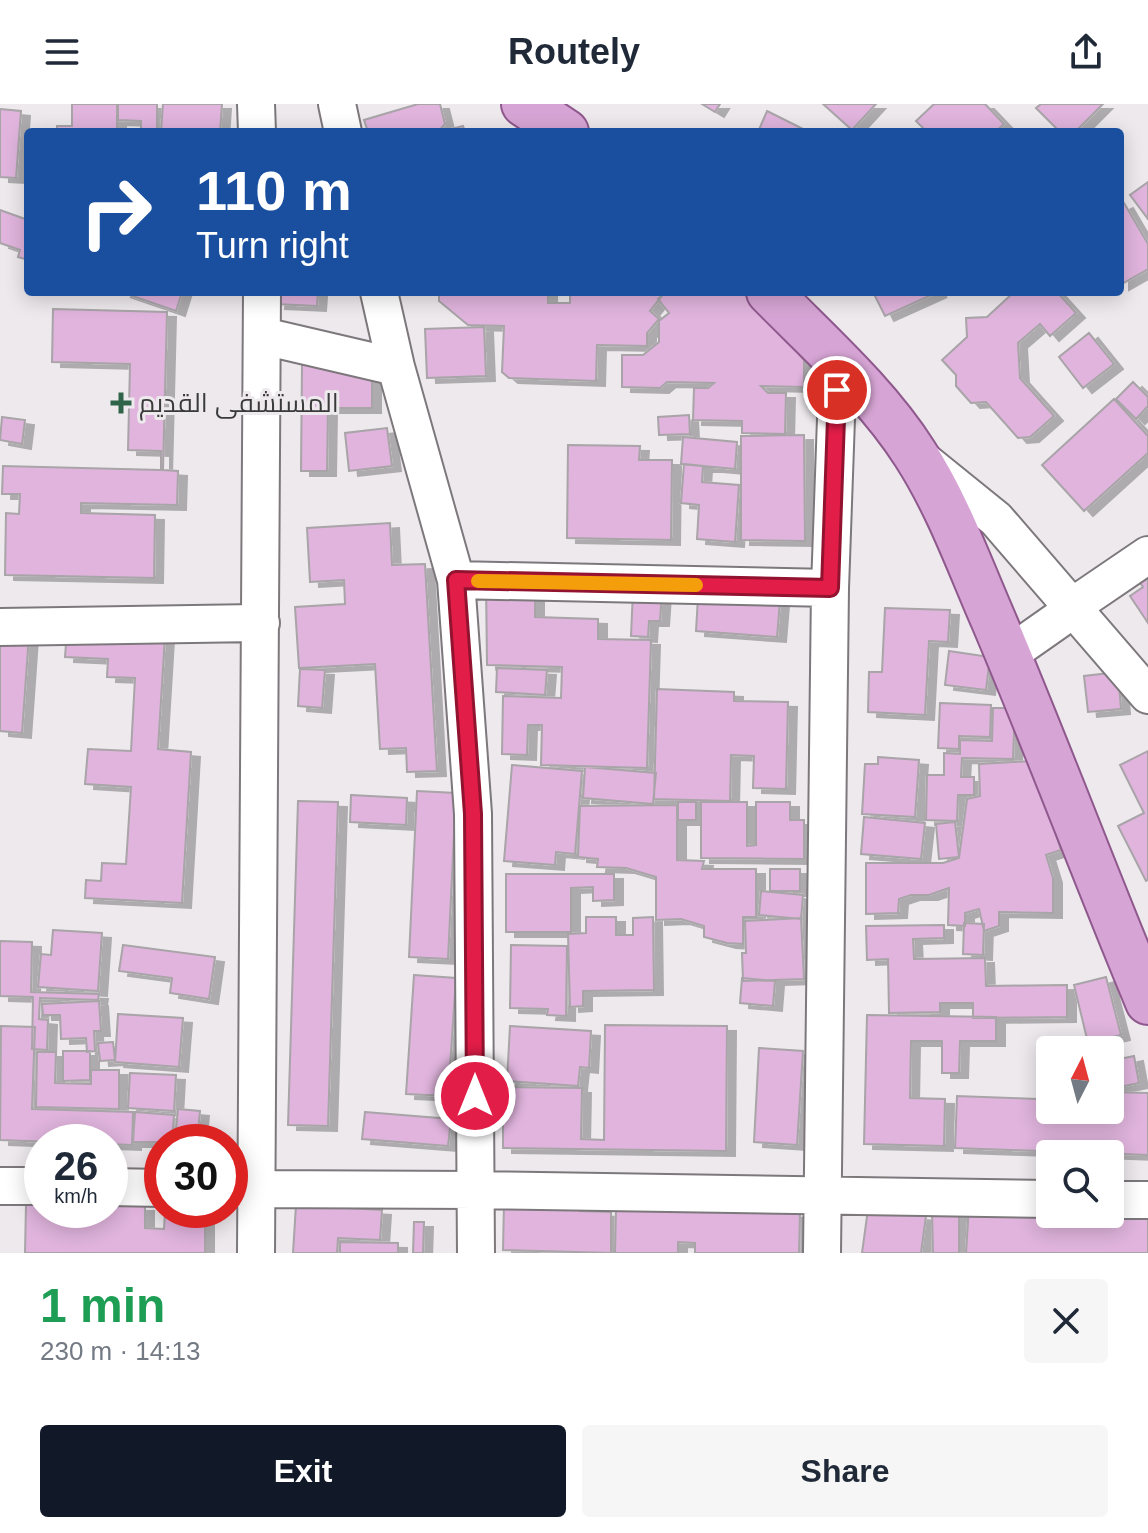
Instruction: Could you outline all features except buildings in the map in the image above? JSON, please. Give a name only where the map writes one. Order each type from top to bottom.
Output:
[{"type":"main road","points":[[524,104],[560,128]]},
{"type":"main road","points":[[773,296],[838,362],[915,453],[945,509],[1008,655],[1148,1002]]},
{"type":"street","points":[[256,104],[257,128]]},
{"type":"street","points":[[337,104],[342,128]]},
{"type":"street","points":[[246,1124],[261,623],[262,296]]},
{"type":"street","points":[[380,296],[396,367],[456,580],[473,814],[476,1253]]},
{"type":"street","points":[[263,336],[396,367]]},
{"type":"street","points":[[822,1253],[830,588],[838,362]]},
{"type":"street","points":[[915,453],[996,519],[1148,695]]},
{"type":"street","points":[[1008,655],[1148,555]]},
{"type":"street","points":[[456,580],[830,588]]},
{"type":"street","points":[[0,627],[261,623]]},
{"type":"street","points":[[0,1186],[24,1186]]},
{"type":"street","points":[[248,1189],[1036,1199]]},
{"type":"street","points":[[1124,1200],[1148,1200]]},
{"type":"street","points":[[248,1210],[256,1253]]},
{"type":"slow traffic","points":[[478,581],[696,585]]},
{"type":"place","name":"المستشفى القديم","points":[[121,403]]},
{"type":"route","points":[[475,1096],[473,814],[456,580],[830,588],[837,390]]}]
